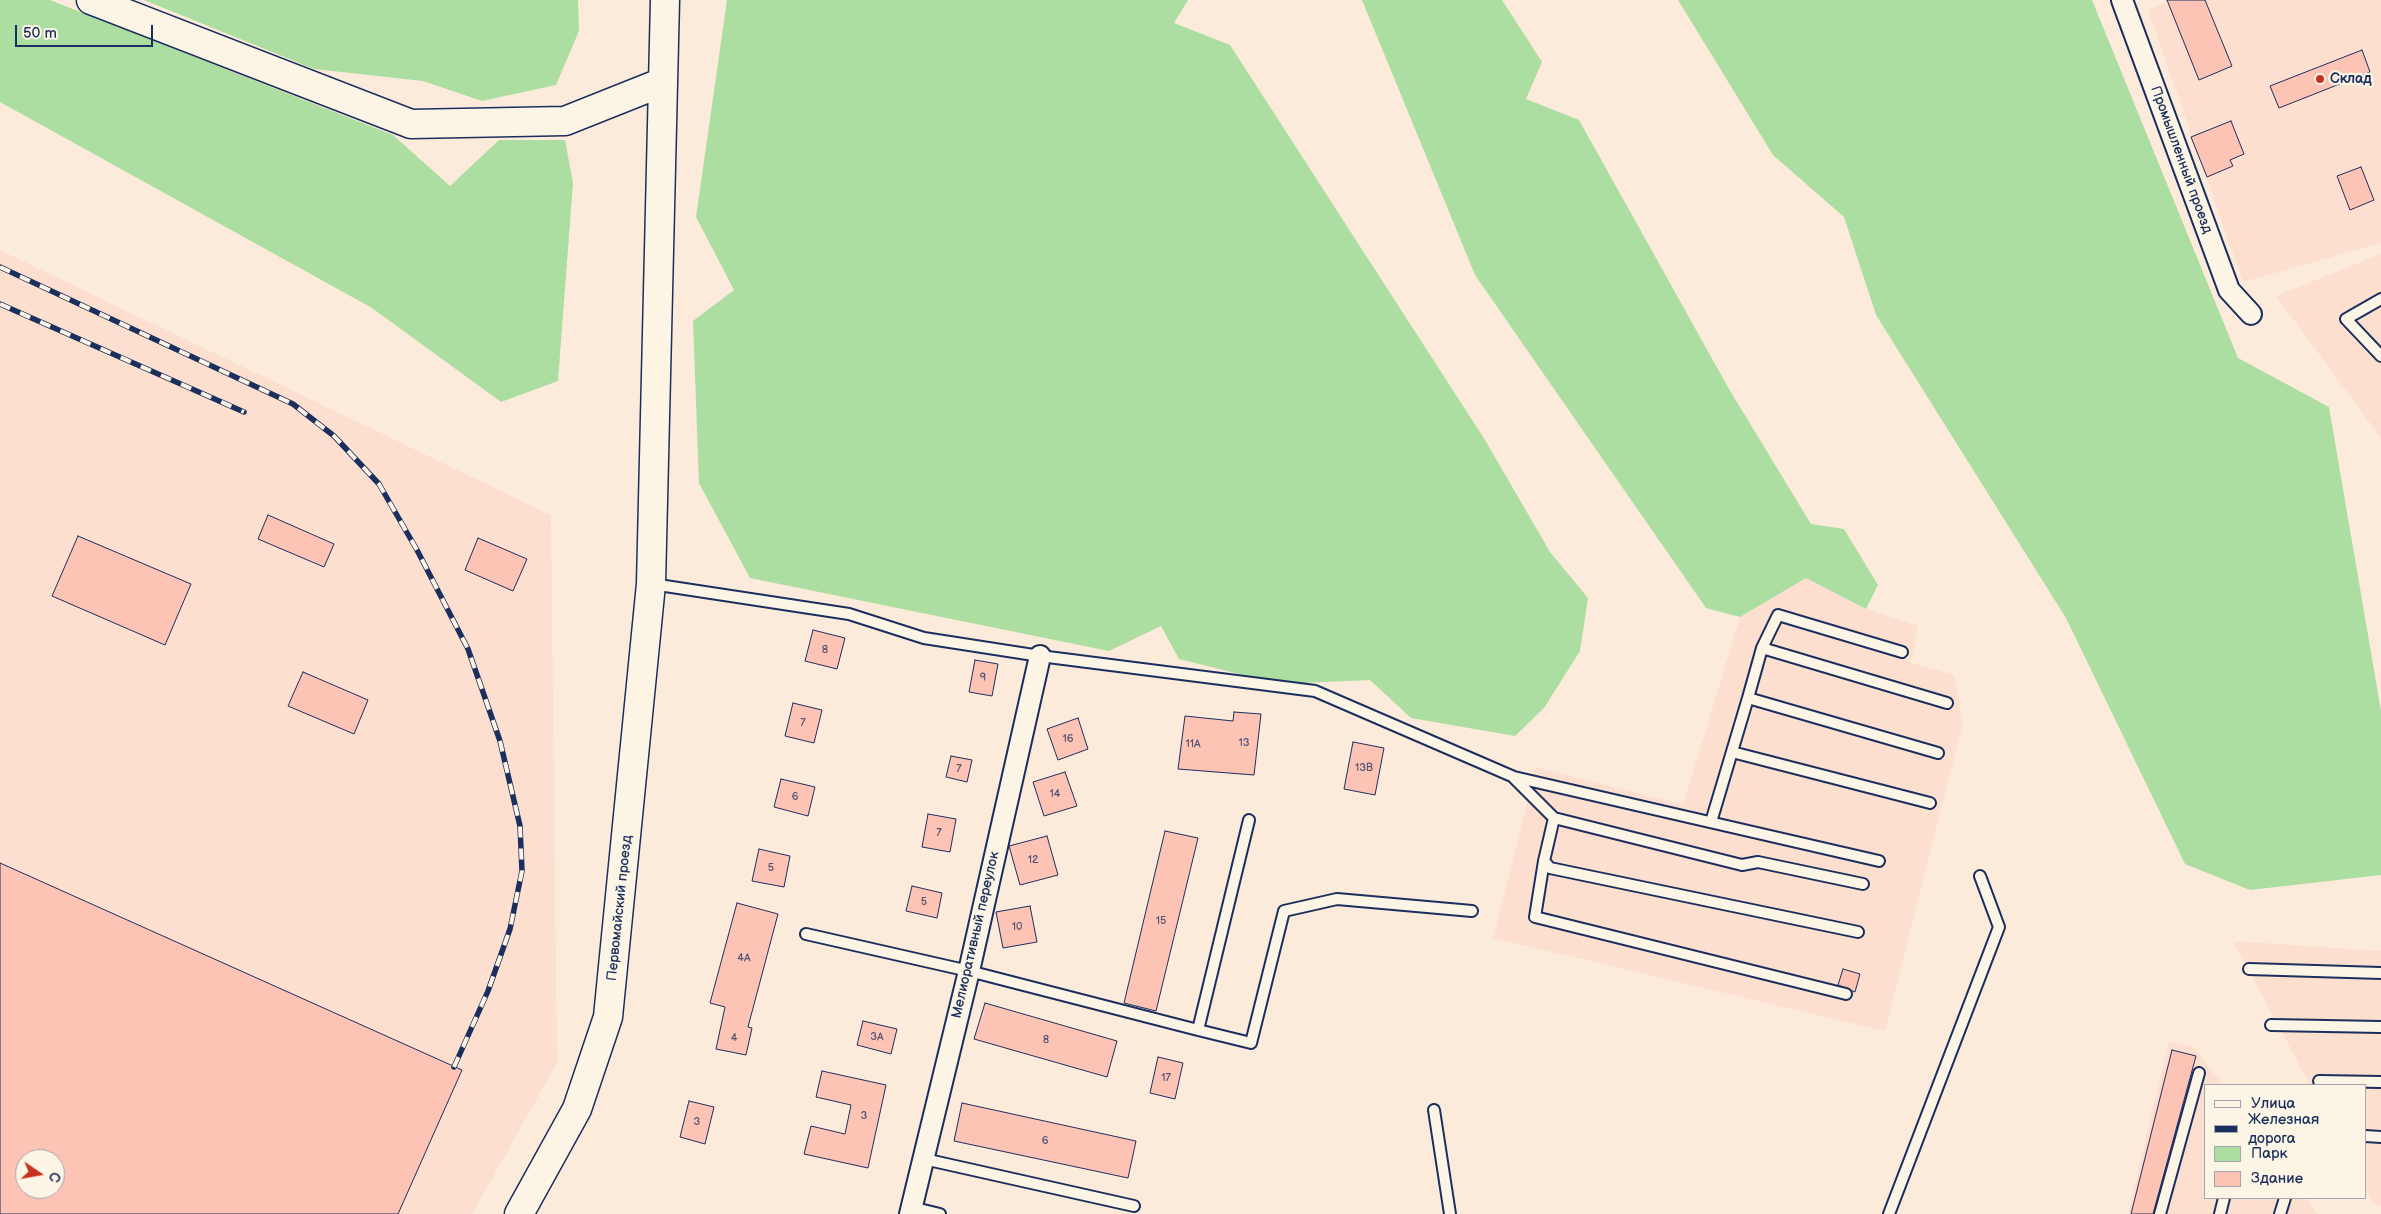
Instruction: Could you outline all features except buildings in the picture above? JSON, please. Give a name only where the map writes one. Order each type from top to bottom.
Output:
[{"type":"main road","points":[[91,0],[411,124],[565,121],[663,82]]},
{"type":"main road","name":"Первомайский проезд","points":[[519,1214],[577,1109],[608,1017],[651,584],[666,0]]},
{"type":"street","name":"Промышленный проезд","points":[[2122,0],[2229,290],[2251,314]]},
{"type":"street","name":"Мелиоративный переулок","points":[[911,1211],[1040,656]]},
{"type":"lane","points":[[2381,299],[2346,319],[2381,356]]},
{"type":"lane","points":[[651,584],[849,614],[924,638],[1040,656],[1314,691],[1514,777],[1879,861]]},
{"type":"lane","points":[[1711,822],[1762,648],[1778,615],[1902,652]]},
{"type":"lane","points":[[1762,648],[1947,703]]},
{"type":"lane","points":[[1748,698],[1938,753]]},
{"type":"lane","points":[[1732,752],[1930,803]]},
{"type":"lane","points":[[1514,777],[1554,818],[1742,865],[1758,862],[1863,884]]},
{"type":"lane","points":[[1554,818],[1544,861],[1535,916],[1846,994]]},
{"type":"lane","points":[[1198,1030],[1249,820]]},
{"type":"lane","points":[[1544,861],[1550,868],[1858,932]]},
{"type":"lane","points":[[1889,1214],[1999,927],[1980,876]]},
{"type":"lane","points":[[806,934],[968,971],[1251,1043],[1284,911],[1337,899],[1472,911]]},
{"type":"lane","points":[[2249,970],[2381,973]]},
{"type":"lane","points":[[2271,1025],[2381,1027]]},
{"type":"lane","points":[[2160,1214],[2199,1073]]},
{"type":"lane","points":[[2319,1081],[2381,1082]]},
{"type":"lane","points":[[1434,1110],[1450,1214]]},
{"type":"lane","points":[[2366,1136],[2381,1137]]},
{"type":"lane","points":[[924,1159],[1134,1206]]},
{"type":"lane","points":[[2220,1214],[2224,1199]]},
{"type":"lane","points":[[2280,1214],[2285,1199]]},
{"type":"lane","points":[[911,1211],[940,1214]]},
{"type":"shaded area","points":[[2167,0],[2381,0],[2381,243],[2243,282],[2148,10],[2167,2]]},
{"type":"shaded area","points":[[0,250],[551,515],[557,1063],[472,1214],[0,1214]]},
{"type":"shaded area","points":[[2381,254],[2381,438],[2276,296]]},
{"type":"shaded area","points":[[1806,578],[1866,609],[1918,626],[1911,663],[1954,675],[1963,723],[1885,1031],[1493,938],[1536,767],[1683,805],[1740,617]]},
{"type":"shaded area","points":[[2233,941],[2381,951],[2381,1206],[2374,1205],[2366,1191],[2366,1084],[2309,1084]]},
{"type":"shaded area","points":[[2169,1041],[2194,1047],[2222,1084],[2204,1084],[2204,1199],[2307,1199],[2318,1214],[2128,1214]]},
{"type":"green space","points":[[0,0],[50,0],[393,135],[450,186],[499,140],[565,140],[573,183],[558,381],[501,402],[372,308],[0,102]]},
{"type":"green space","points":[[144,0],[578,0],[579,31],[556,85],[482,101],[423,81],[314,69]]},
{"type":"green space","points":[[727,0],[1188,0],[1174,23],[1230,45],[1485,440],[1550,552],[1588,598],[1580,651],[1544,708],[1515,736],[1411,718],[1370,680],[1279,684],[1179,659],[1161,626],[1109,651],[750,578],[699,483],[693,321],[734,290],[696,217]]},
{"type":"green space","points":[[1362,0],[1502,0],[1542,62],[1526,99],[1579,120],[1729,389],[1811,524],[1844,529],[1878,585],[1866,609],[1806,578],[1740,617],[1706,608],[1475,275]]},
{"type":"green space","points":[[1678,0],[2092,0],[2238,358],[2329,407],[2381,711],[2381,875],[2250,890],[2185,864],[2066,618],[1876,315],[1844,217],[1773,155]]},
{"type":"railway","points":[[0,267],[293,404],[334,436],[379,484],[417,550],[468,649],[500,741],[520,826],[522,871],[510,929],[488,991],[454,1067]]},
{"type":"railway","points":[[0,304],[244,412]]},
{"type":"place","name":"Склад","points":[[2320,79]]}]
